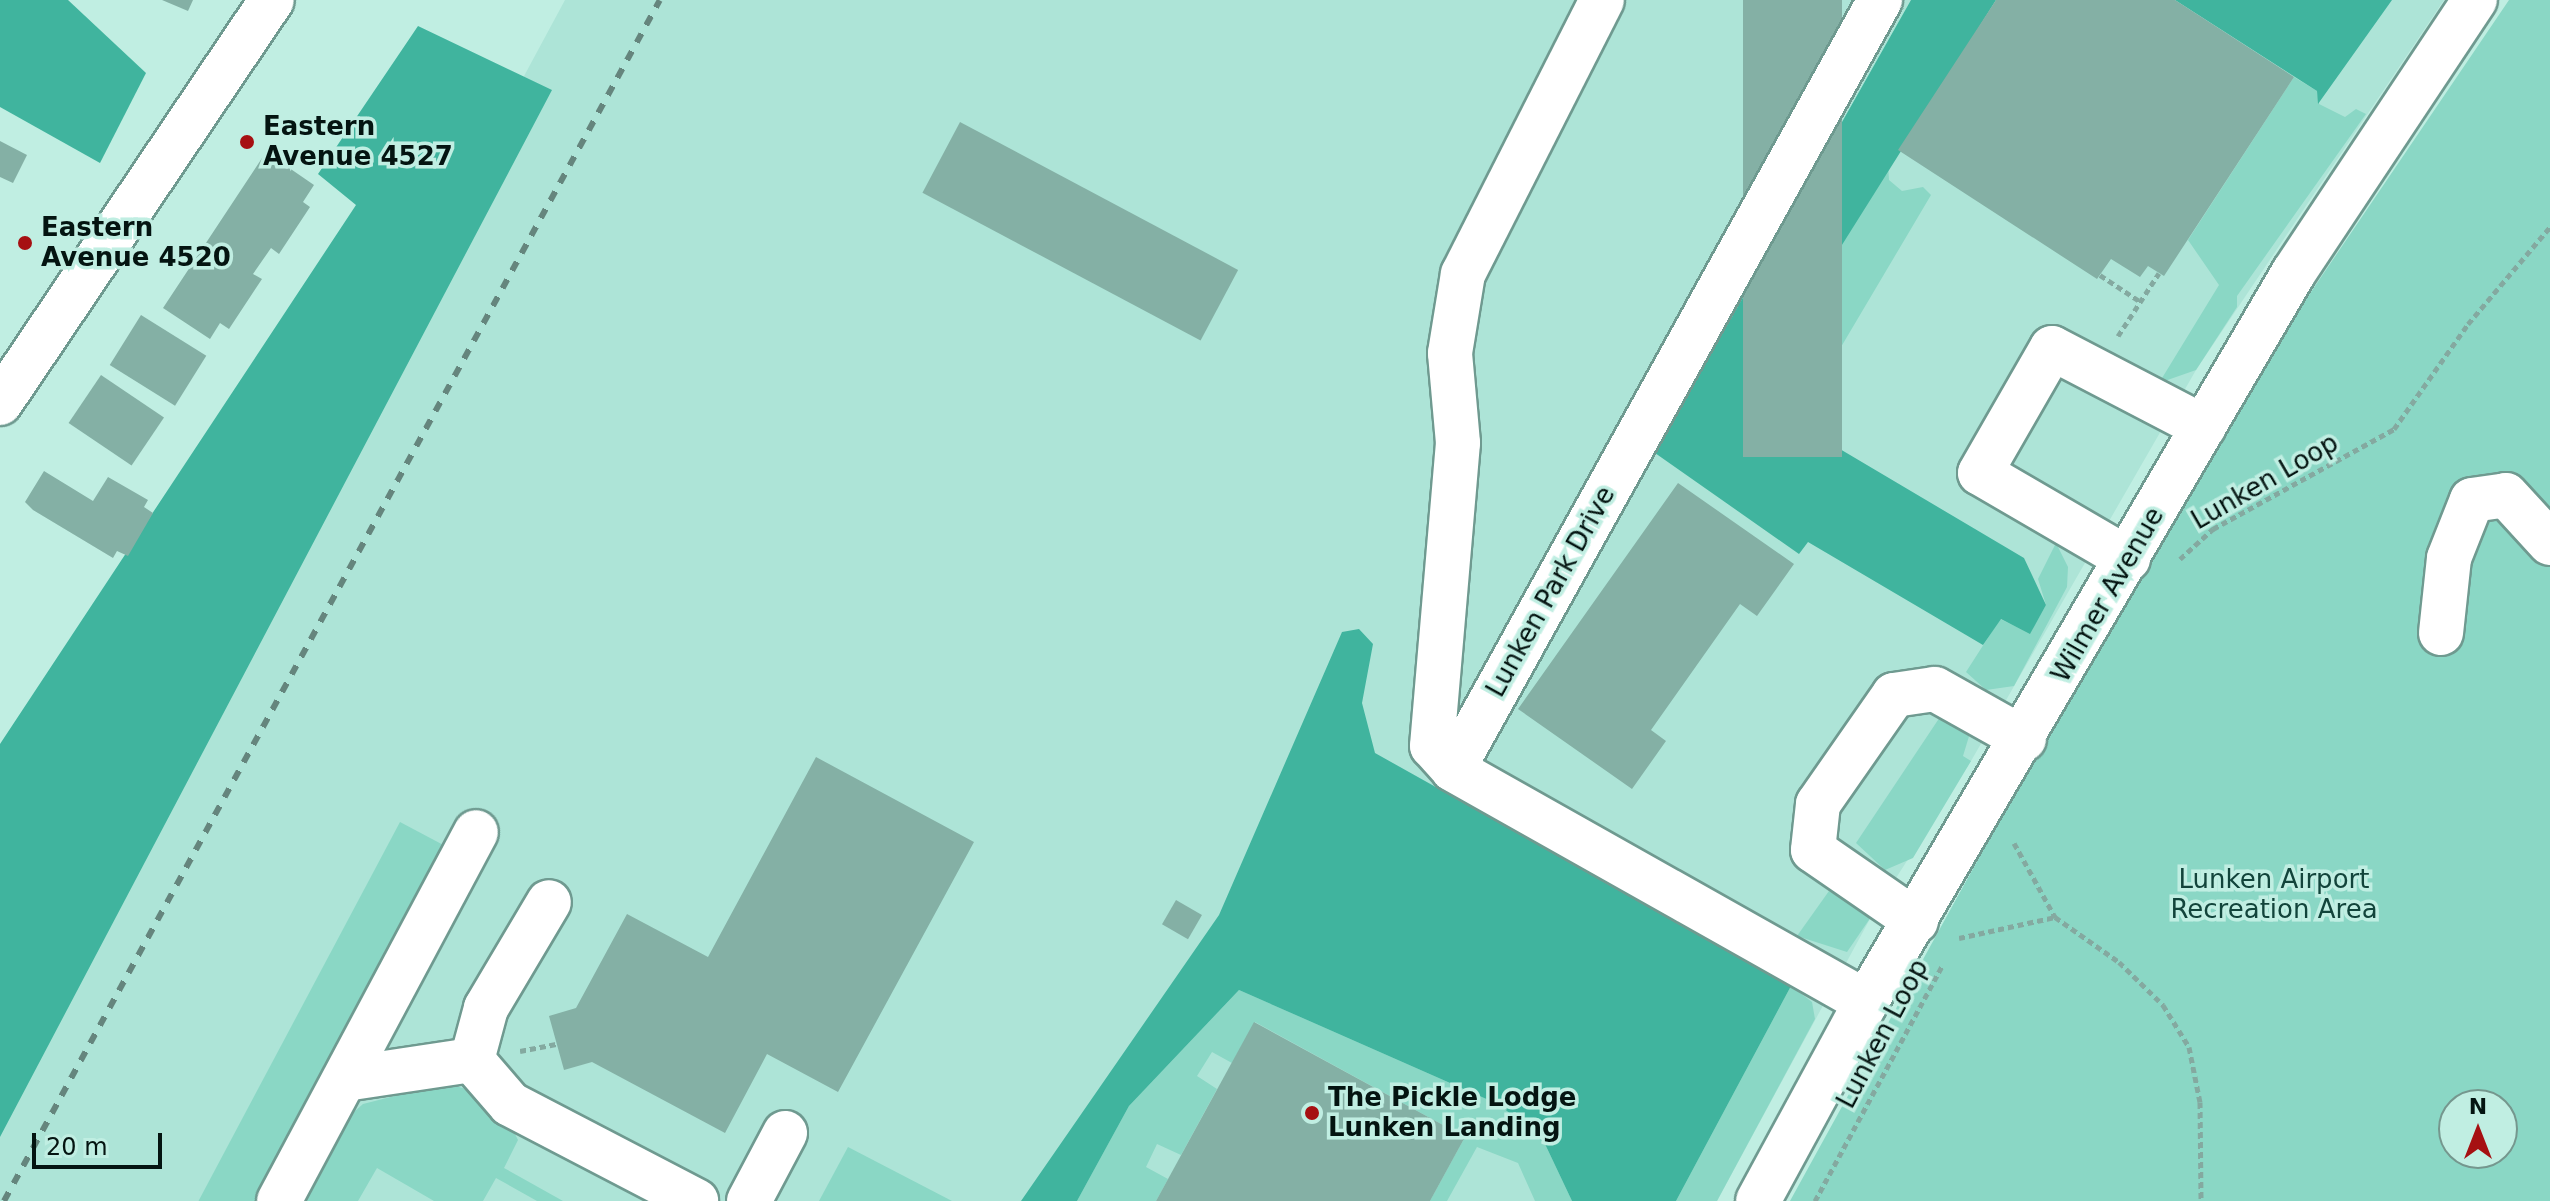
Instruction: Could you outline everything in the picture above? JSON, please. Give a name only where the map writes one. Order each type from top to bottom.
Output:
[{"type":"street","points":[[0,403],[272,0]]},
{"type":"street","points":[[1602,0],[1463,274],[1450,353],[1458,443],[1432,746],[1453,769],[1866,1002]]},
{"type":"street","name":"Lunken Park Drive","points":[[1453,769],[1880,0]]},
{"type":"street","name":"Wilmer Avenue","points":[[1758,1201],[1866,1002],[2024,739],[2149,564],[2204,427],[2294,272],[2475,0]]},
{"type":"street","points":[[2149,564],[1980,473],[2052,348],[2204,427]]},
{"type":"street","points":[[2441,633],[2449,558],[2472,500],[2506,495],[2550,543]]},
{"type":"street","points":[[1916,921],[1813,850],[1818,804],[1894,695],[1935,689],[2024,739]]},
{"type":"street","points":[[279,1201],[476,832]]},
{"type":"street","points":[[472,1060],[486,1008],[549,902]]},
{"type":"street","points":[[345,1079],[472,1060]]},
{"type":"street","points":[[472,1060],[510,1104],[696,1201]]},
{"type":"street","points":[[749,1201],[785,1133]]},
{"type":"path","name":"Lunken Loop","points":[[2149,564],[2394,429],[2468,324],[2550,227]]},
{"type":"path","points":[[2095,370],[2159,273]]},
{"type":"path","points":[[2100,275],[2141,302]]},
{"type":"path","points":[[2022,829],[2014,843],[2055,917],[2119,962],[2163,1005],[2189,1047],[2200,1102],[2201,1201]]},
{"type":"path","name":"Lunken Loop","points":[[1815,1201],[1959,938],[2055,917]]},
{"type":"shaded area","points":[[565,0],[2444,0],[2196,370],[1971,761],[1871,917],[1717,1201],[0,1201],[0,1049]]},
{"type":"green space","points":[[0,0],[68,0],[146,73],[100,163],[0,107]]},
{"type":"green space","points":[[1911,0],[1996,0],[1791,326],[1825,374],[1796,423],[2024,558],[2046,605],[2030,634],[2001,619],[1983,645],[1808,542],[1799,554],[1655,453]]},
{"type":"green space","points":[[2175,0],[2392,0],[2318,104],[2317,91]]},
{"type":"green space","name":"Lunken Airport Recreation Area","points":[[2509,0],[2550,0],[2550,1201],[1790,1201],[2122,598],[2256,373]]},
{"type":"green space","points":[[418,26],[552,90],[0,1137],[0,744],[356,205],[318,174]]},
{"type":"green space","points":[[2294,77],[2317,91],[2319,104],[2345,117],[2356,109],[2366,114],[2237,296],[2237,307],[2196,370],[2159,383],[2219,285],[2188,240]]},
{"type":"green space","points":[[1888,164],[1889,180],[1902,191],[1923,187],[1931,195],[1825,374],[1791,326]]},
{"type":"green space","points":[[2056,543],[2068,567],[2067,587],[2014,686],[1986,690],[1966,672],[2000,619],[2030,633],[2046,605],[2038,579]]},
{"type":"green space","points":[[1359,629],[1373,644],[1362,703],[1375,753],[1791,986],[1676,1201],[1572,1201],[1545,1144],[1500,1105],[1239,990],[1129,1106],[1077,1201],[1021,1201],[1219,915],[1342,632]]},
{"type":"green space","points":[[1940,717],[1970,733],[1963,756],[1971,761],[1913,858],[1885,870],[1856,843]]},
{"type":"green space","points":[[400,822],[449,848],[261,1201],[198,1201]]},
{"type":"green space","points":[[1829,891],[1871,917],[1847,952],[1797,936]]},
{"type":"green space","points":[[1791,986],[1812,1002],[1815,1019],[1717,1201],[1676,1201]]},
{"type":"green space","points":[[1239,990],[1500,1105],[1545,1144],[1572,1201],[1535,1201],[1518,1163],[1477,1147],[1447,1201],[1430,1201],[1465,1137],[1255,1022],[1232,1063],[1212,1052],[1197,1076],[1217,1089],[1181,1155],[1157,1144],[1146,1167],[1168,1179],[1156,1201],[1077,1201],[1129,1106]]},
{"type":"green space","points":[[446,1083],[469,1090],[485,1112],[513,1130],[518,1140],[504,1168],[563,1201],[537,1201],[496,1178],[483,1201],[434,1201],[377,1168],[358,1201],[303,1201],[347,1118],[363,1104]]},
{"type":"green space","points":[[848,1147],[952,1201],[819,1201]]},
{"type":"building","points":[[162,0],[193,0],[188,11]]},
{"type":"building","points":[[1743,0],[1842,0],[1842,457],[1743,457]]},
{"type":"building","points":[[1996,0],[2175,0],[2294,77],[2164,276],[2148,266],[2140,277],[2111,259],[2097,279],[1898,150]]},
{"type":"building","points":[[960,122],[1238,270],[1201,341],[922,193]]},
{"type":"building","points":[[0,141],[27,155],[13,183],[0,177]]},
{"type":"building","points":[[266,152],[314,185],[303,202],[310,207],[279,254],[271,248],[253,274],[262,279],[229,329],[220,323],[210,339],[163,308]]},
{"type":"building","points":[[141,315],[206,356],[175,406],[110,365]]},
{"type":"building","points":[[101,375],[164,417],[132,466],[69,423]]},
{"type":"building","points":[[44,471],[93,501],[108,477],[148,500],[144,507],[153,513],[128,556],[117,551],[113,558],[33,510],[25,502]]},
{"type":"building","points":[[1678,483],[1794,564],[1757,616],[1740,604],[1651,730],[1666,741],[1632,789],[1518,709]]},
{"type":"building","points":[[816,757],[974,842],[838,1092],[767,1054],[725,1133],[592,1062],[564,1070],[549,1016],[576,1008],[627,914],[708,957]]},
{"type":"building","points":[[1176,900],[1202,915],[1188,939],[1162,924]]},
{"type":"building","name":"The Pickle Lodge Lunken Landing","points":[[1254,1022],[1465,1137],[1430,1201],[1156,1201]]},
{"type":"railway","points":[[4,1201],[660,0]]},
{"type":"place","name":"Eastern Avenue 4527","points":[[247,142]]},
{"type":"place","name":"Eastern Avenue 4520","points":[[25,243]]},
{"type":"place","name":"The Pickle Lodge Lunken Landing","points":[[1312,1113]]}]
